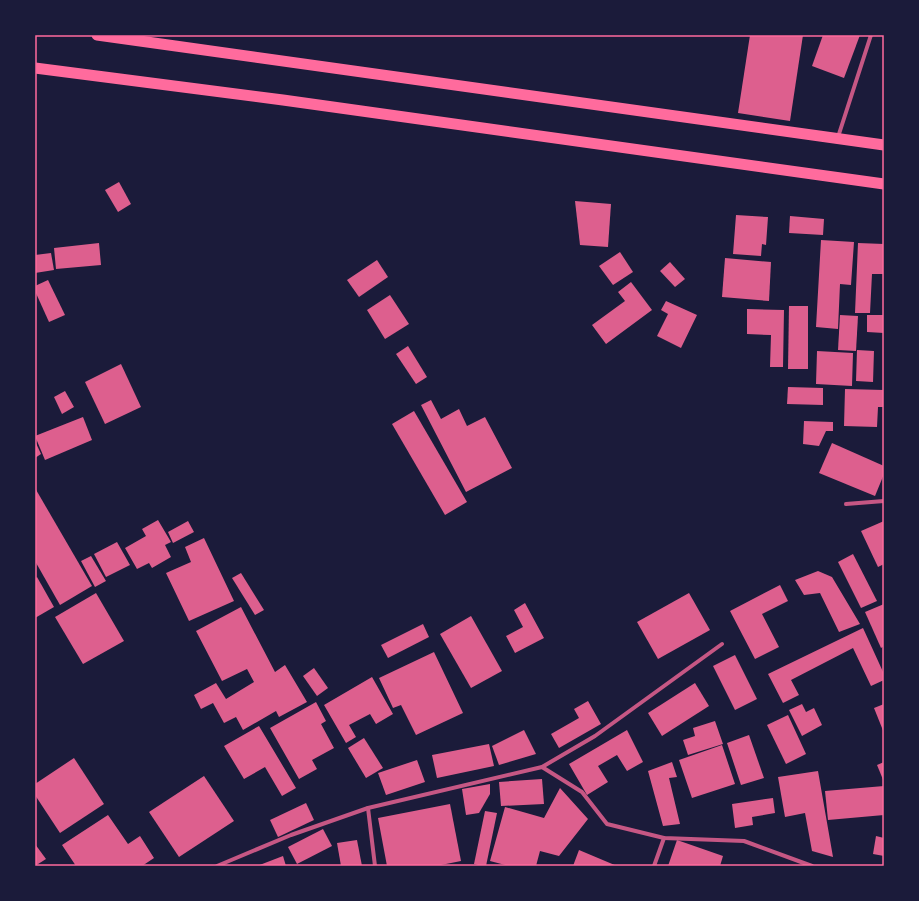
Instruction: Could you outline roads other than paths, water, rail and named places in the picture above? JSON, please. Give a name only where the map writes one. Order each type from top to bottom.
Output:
[{"type":"highway","points":[[97,35],[884,145]]},
{"type":"highway","points":[[35,68],[283,100],[884,184]]},
{"type":"street","points":[[838,138],[871,35]]},
{"type":"street","points":[[846,504],[884,501]]},
{"type":"street","points":[[217,866],[368,808],[542,766],[595,736],[722,644]]},
{"type":"street","points":[[542,766],[582,792],[607,824],[664,838],[744,841],[812,866]]},
{"type":"street","points":[[368,808],[375,866]]},
{"type":"street","points":[[654,866],[664,838]]}]
